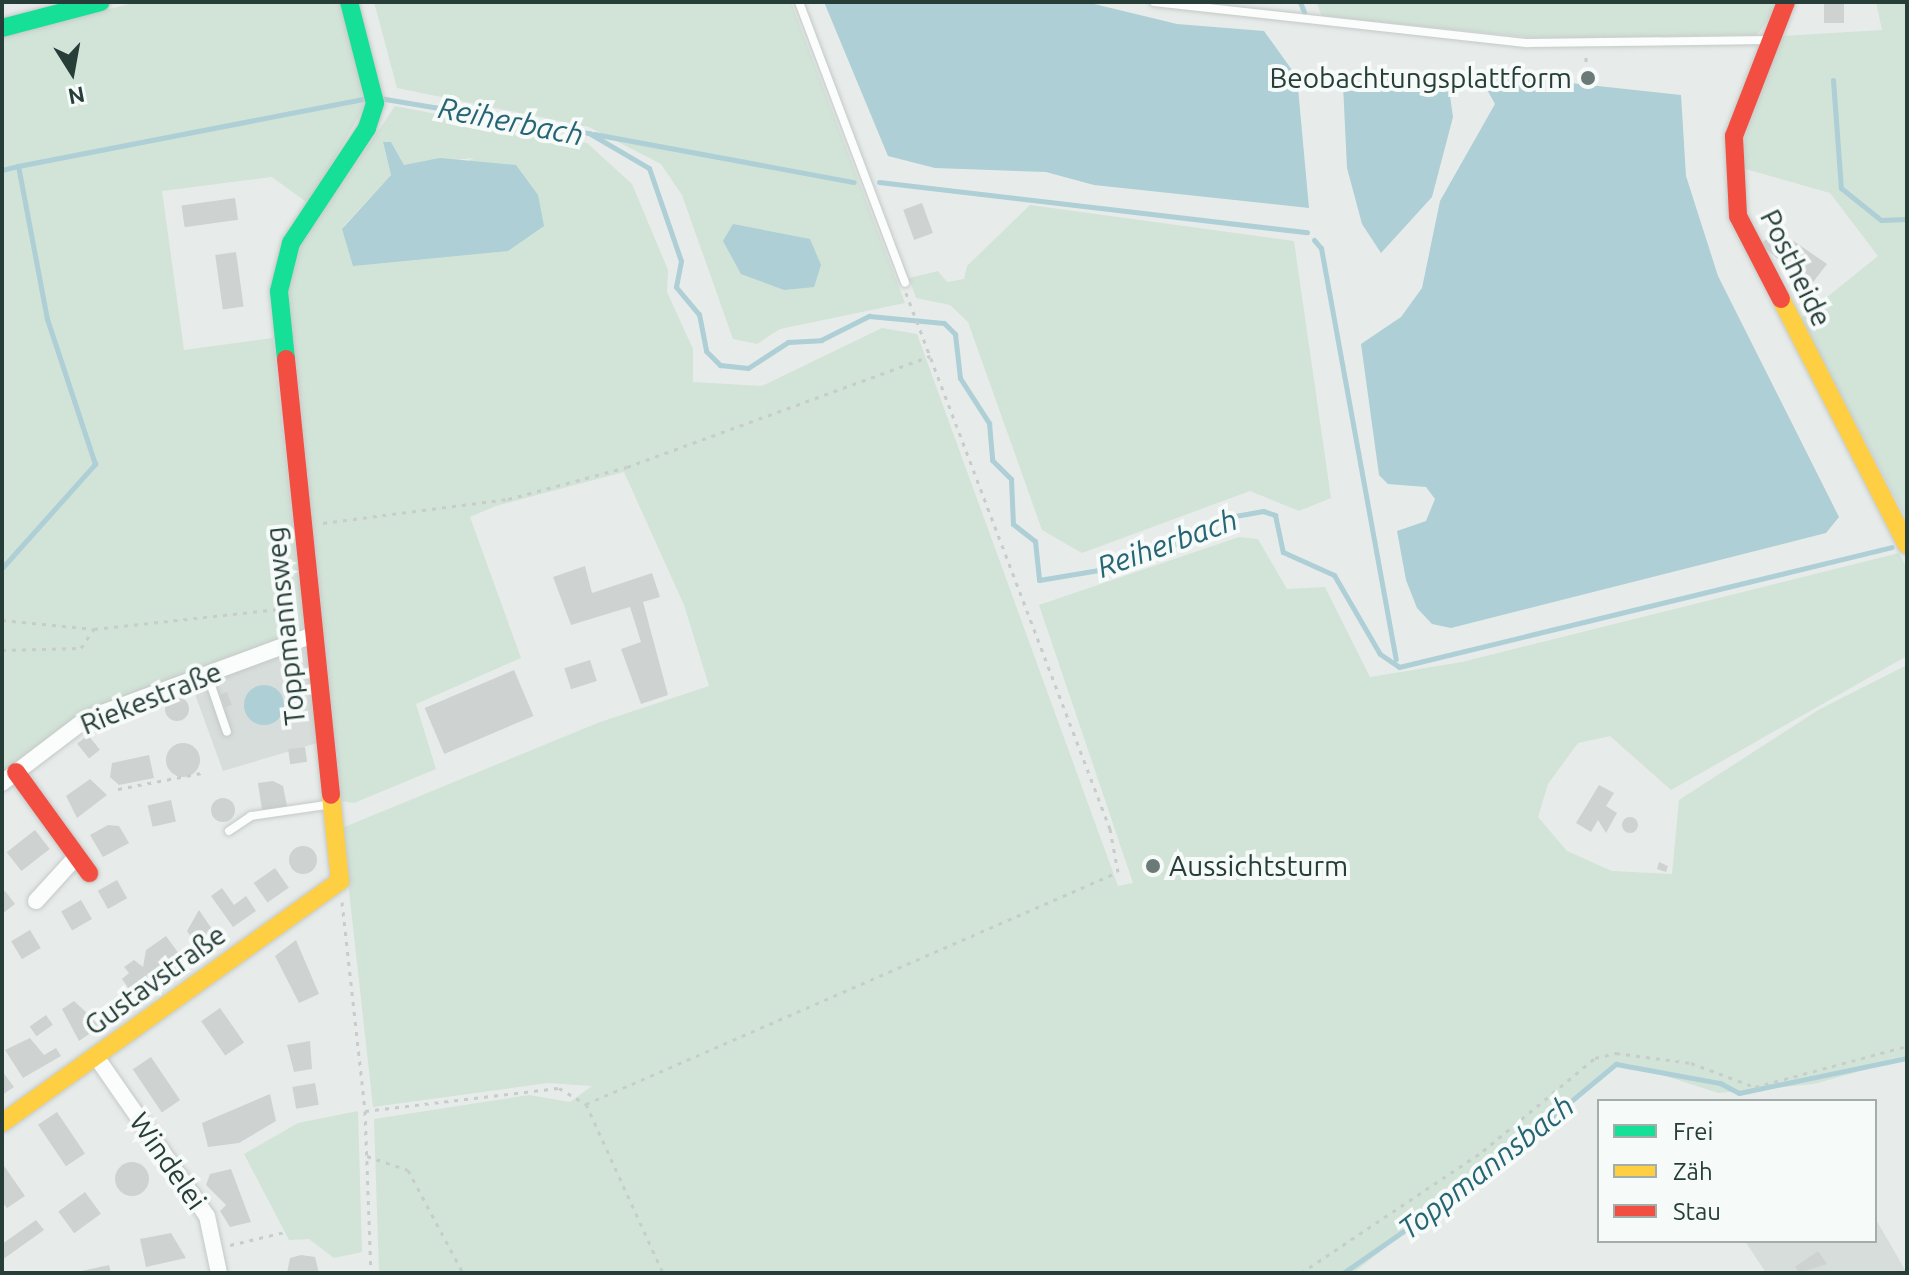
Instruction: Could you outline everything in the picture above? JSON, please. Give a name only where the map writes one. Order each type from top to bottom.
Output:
[{"type":"street","points":[[2,28],[101,2]]},
{"type":"street","name":"Toppmannsweg","points":[[340,881],[279,291],[291,243],[367,128],[375,93],[349,2]]},
{"type":"street","name":"Postheide","points":[[1786,2],[1734,136],[1738,216],[1907,545]]},
{"type":"street","name":"Riekestraße","points":[[9,778],[86,719],[313,635]]},
{"type":"street","points":[[9,778],[89,873]]},
{"type":"street","points":[[36,901],[77,856]]},
{"type":"street","name":"Gustavstraße","points":[[2,1123],[97,1058],[340,881]]},
{"type":"street","name":"Windelei","points":[[97,1058],[207,1216],[219,1273]]},
{"type":"lane","points":[[799,2],[905,283]]},
{"type":"lane","points":[[1154,2],[1321,25],[1587,43],[1769,40]]},
{"type":"lane","points":[[207,674],[227,732]]},
{"type":"lane","points":[[229,831],[251,816],[332,804]]},
{"type":"path","points":[[1586,72],[1587,43]]},
{"type":"path","points":[[586,1104],[1118,872],[1110,829],[905,283]]},
{"type":"path","points":[[302,525],[508,499],[627,467],[930,356]]},
{"type":"path","points":[[2,620],[94,629],[310,604]]},
{"type":"path","points":[[2,650],[81,648],[94,629]]},
{"type":"path","points":[[118,789],[201,773]]},
{"type":"path","points":[[340,881],[365,1111],[371,1273]]},
{"type":"path","points":[[1301,1273],[1483,1151],[1595,1058],[1616,1053],[1691,1063],[1755,1087],[1907,1046]]},
{"type":"path","points":[[365,1111],[559,1088],[586,1104],[663,1273]]},
{"type":"path","points":[[367,1156],[408,1170],[463,1273]]},
{"type":"path","points":[[214,1248],[285,1232]]},
{"type":"shaded area","points":[[298,647],[307,652],[317,743],[223,771],[192,686]]},
{"type":"shaded area","points":[[1877,1221],[1907,1273],[1766,1273],[1746,1243],[1877,1243]]},
{"type":"green space","points":[[137,2],[340,2],[357,60],[364,107],[309,204],[272,177],[162,191],[184,350],[273,338],[304,624],[299,632],[81,714],[2,774],[2,36]]},
{"type":"green space","points":[[374,2],[791,2],[905,303],[780,329],[757,344],[733,339],[682,195],[661,164],[589,127],[397,88]]},
{"type":"green space","points":[[1316,2],[1781,2],[1757,35],[1535,38],[1322,16]]},
{"type":"green space","points":[[1876,2],[1907,2],[1907,520],[1800,319],[1878,256],[1830,193],[1742,168],[1745,135],[1782,36],[1882,30]]},
{"type":"green space","points":[[395,106],[587,143],[632,184],[668,270],[667,292],[693,349],[693,382],[762,386],[882,328],[917,334],[1118,886],[1133,883],[1039,605],[1239,537],[1258,539],[1287,589],[1325,587],[1370,677],[1462,662],[1899,553],[1907,568],[1907,656],[1671,790],[1610,736],[1578,743],[1548,784],[1538,817],[1567,851],[1612,871],[1672,874],[1679,800],[1820,709],[1907,665],[1907,1058],[1814,1084],[1718,1093],[1629,1064],[1617,1066],[1353,1273],[379,1273],[374,1119],[529,1095],[570,1102],[592,1086],[548,1083],[373,1107],[342,828],[600,722],[709,686],[684,605],[624,472],[496,506],[470,517],[521,658],[416,704],[436,769],[354,803],[341,801],[288,287],[301,245]],"holes":[[[391,142],[404,165],[474,158],[342,228],[391,175],[383,143]]]},
{"type":"green space","points":[[1030,205],[1294,241],[1331,498],[1299,511],[1250,491],[1082,553],[1042,530],[968,322],[950,305],[916,298],[909,278],[938,271],[947,282],[964,279],[967,266]]},
{"type":"green space","points":[[358,1111],[362,1252],[334,1258],[309,1239],[289,1240],[244,1154],[298,1123]]},
{"type":"water","points":[[824,2],[1086,2],[1177,24],[1264,31],[1297,77],[1309,208],[1094,185],[1046,172],[935,168],[888,156]]},
{"type":"water","points":[[1407,72],[1448,82],[1453,117],[1432,197],[1381,253],[1362,224],[1347,168],[1343,85]]},
{"type":"water","points":[[1524,78],[1681,95],[1686,176],[1718,276],[1839,517],[1826,533],[1451,628],[1432,624],[1417,608],[1406,580],[1397,531],[1426,521],[1435,499],[1426,487],[1388,484],[1379,475],[1361,344],[1401,317],[1422,288],[1440,201],[1495,104],[1485,86],[1492,79]]},
{"type":"water","points":[[383,142],[391,142],[404,165],[440,158],[516,165],[538,195],[544,226],[508,251],[353,266],[342,229],[391,175]]},
{"type":"water","points":[[733,224],[810,239],[821,265],[814,287],[784,290],[741,274],[723,241]]},
{"type":"water","points":[[264,685],[278,691],[284,705],[278,719],[264,725],[250,719],[244,705],[250,691]]},
{"type":"building","points":[[1824,2],[1844,2],[1844,23],[1824,23]]},
{"type":"building","name":"Beobachtungsplattform","points":[[1580,73],[1597,73],[1597,83],[1580,83]]},
{"type":"building","points":[[235,198],[238,220],[185,227],[182,206]]},
{"type":"building","points":[[922,203],[933,233],[914,240],[903,210]]},
{"type":"building","points":[[1779,231],[1827,264],[1810,286],[1760,244]]},
{"type":"building","points":[[236,252],[244,306],[223,309],[215,255]]},
{"type":"building","points":[[585,566],[592,593],[652,573],[660,597],[643,602],[668,695],[641,704],[621,649],[641,642],[630,607],[571,625],[553,577]]},
{"type":"building","points":[[590,660],[597,681],[571,689],[564,668]]},
{"type":"building","points":[[514,670],[534,716],[444,754],[425,708]]},
{"type":"building","points":[[227,692],[232,705],[225,708],[220,695]]},
{"type":"building","points":[[177,697],[185,701],[189,709],[185,717],[177,721],[169,717],[165,709],[169,701]]},
{"type":"building","points":[[88,735],[100,750],[89,759],[77,744]]},
{"type":"building","points":[[183,743],[195,748],[200,760],[195,772],[183,777],[171,772],[166,760],[171,748]]},
{"type":"building","points":[[305,747],[307,762],[290,764],[288,749]]},
{"type":"building","points":[[149,755],[154,778],[119,785],[110,777],[112,763]]},
{"type":"building","points":[[90,779],[107,795],[77,818],[66,796]]},
{"type":"building","points":[[273,781],[283,786],[287,806],[262,810],[258,783]]},
{"type":"building","points":[[1599,785],[1614,793],[1606,806],[1617,813],[1606,833],[1598,820],[1591,832],[1576,823]]},
{"type":"building","points":[[223,798],[232,801],[235,810],[232,819],[223,822],[214,819],[211,810],[214,801]]},
{"type":"building","points":[[171,800],[176,821],[153,827],[148,805]]},
{"type":"building","points":[[1627,817],[1633,817],[1638,825],[1636,831],[1627,833],[1622,828],[1622,822]]},
{"type":"building","points":[[108,825],[119,826],[129,843],[103,857],[90,835]]},
{"type":"building","points":[[35,830],[50,849],[21,871],[7,852]]},
{"type":"building","points":[[303,846],[313,850],[317,860],[313,870],[303,874],[293,870],[289,860],[293,850]]},
{"type":"building","name":"Aussichtsturm","points":[[1150,860],[1159,864],[1156,872],[1146,869]]},
{"type":"building","points":[[1659,862],[1668,866],[1666,872],[1657,869]]},
{"type":"building","points":[[275,868],[289,888],[267,903],[254,883]]},
{"type":"building","points":[[117,880],[127,898],[108,909],[98,891]]},
{"type":"building","points":[[222,888],[234,905],[246,896],[256,911],[233,927],[211,896]]},
{"type":"building","points":[[5,891],[15,904],[2,914],[2,893]]},
{"type":"building","points":[[81,900],[92,919],[72,931],[61,912]]},
{"type":"building","points":[[199,910],[218,938],[200,950],[187,931]]},
{"type":"building","points":[[30,930],[41,948],[22,959],[11,941]]},
{"type":"building","points":[[166,936],[185,962],[137,1001],[122,979],[129,973],[124,967],[134,960],[143,967],[146,950]]},
{"type":"building","points":[[296,940],[319,994],[299,1003],[275,956]]},
{"type":"building","points":[[74,1001],[101,1026],[79,1041],[62,1009]]},
{"type":"building","points":[[220,1008],[244,1042],[225,1056],[201,1021]]},
{"type":"building","points":[[46,1015],[53,1025],[36,1036],[30,1026]]},
{"type":"building","points":[[30,1038],[44,1055],[56,1048],[61,1056],[23,1078],[5,1050]]},
{"type":"building","points":[[310,1041],[312,1069],[294,1072],[287,1045]]},
{"type":"building","points":[[151,1057],[180,1100],[162,1112],[133,1069]]},
{"type":"building","points":[[2,1071],[14,1087],[2,1095]]},
{"type":"building","points":[[315,1083],[319,1105],[296,1109],[292,1087]]},
{"type":"building","points":[[270,1094],[276,1121],[239,1143],[208,1147],[202,1123]]},
{"type":"building","points":[[57,1112],[85,1153],[66,1166],[38,1125]]},
{"type":"building","points":[[132,1162],[144,1167],[149,1179],[144,1191],[132,1196],[120,1191],[115,1179],[120,1167]]},
{"type":"building","points":[[2,1163],[25,1196],[7,1208],[2,1202]]},
{"type":"building","points":[[231,1169],[251,1222],[230,1227],[220,1211],[226,1205],[206,1185],[210,1174]]},
{"type":"building","points":[[85,1192],[101,1214],[74,1233],[58,1211]]},
{"type":"building","points":[[36,1220],[44,1230],[2,1260],[2,1244]]},
{"type":"building","points":[[171,1233],[186,1258],[146,1267],[140,1239]]},
{"type":"building","points":[[1818,1251],[1827,1264],[1799,1273],[1795,1267]]},
{"type":"building","points":[[301,1255],[315,1257],[319,1273],[287,1273],[290,1258]]},
{"type":"building","points":[[109,1265],[111,1273],[77,1273],[77,1272]]},
{"type":"waterway","points":[[1300,2],[1304,12]]},
{"type":"waterway","points":[[1833,80],[1841,188],[1881,220],[1907,219]]},
{"type":"waterway","name":"Reiherbach","points":[[2,568],[95,464],[47,319],[18,166],[369,98]]},
{"type":"waterway","name":"Reiherbach","points":[[379,98],[589,133],[649,168],[681,261],[676,287],[699,314],[706,351],[720,365],[748,368],[788,342],[821,340],[869,316],[944,323],[955,334],[960,378],[989,423],[992,460],[1011,479],[1013,524],[1035,541],[1039,580],[1117,567],[1146,550],[1182,543],[1218,519],[1263,511],[1275,515],[1283,552],[1334,575],[1380,654],[1399,667],[1892,547]]},
{"type":"waterway","points":[[594,134],[854,182]]},
{"type":"waterway","points":[[2,170],[18,166]]},
{"type":"waterway","points":[[879,182],[1307,232]]},
{"type":"waterway","points":[[1314,240],[1321,248],[1396,659]]},
{"type":"waterway","name":"Toppmannsbach","points":[[1343,1273],[1470,1185],[1616,1064],[1720,1083],[1739,1093],[1907,1058]]},
{"type":"traffic: fast","points":[[2,28],[101,2]]},
{"type":"traffic: fast","points":[[286,359],[279,291],[291,243],[367,128],[375,103],[349,2]]},
{"type":"traffic: slow","points":[[1781,299],[1907,545]]},
{"type":"traffic: slow","points":[[2,1123],[340,881],[331,795]]},
{"type":"traffic: jam","points":[[1781,299],[1738,216],[1734,136],[1786,2]]},
{"type":"traffic: jam","points":[[286,359],[331,795]]},
{"type":"traffic: jam","points":[[16,772],[89,873]]},
{"type":"place","name":"Beobachtungsplattform","points":[[1588,78]]},
{"type":"place","name":"Aussichtsturm","points":[[1153,866]]}]
